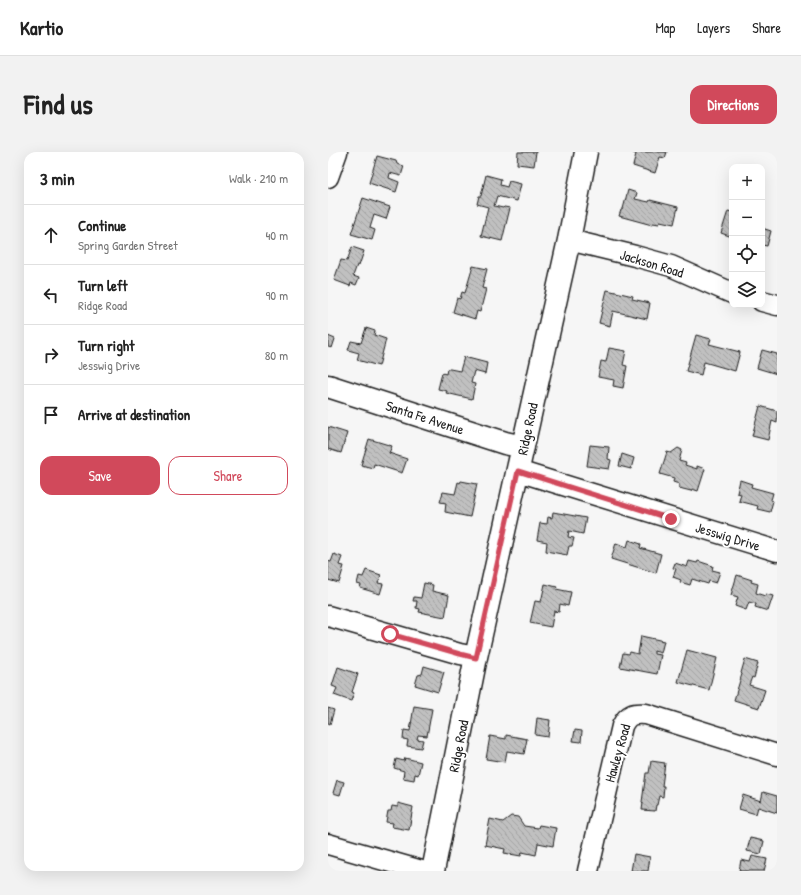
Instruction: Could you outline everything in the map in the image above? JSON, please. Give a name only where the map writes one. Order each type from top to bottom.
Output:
[{"type":"main road","name":"Ridge Road","points":[[433,871],[476,658],[570,240],[586,152]]},
{"type":"main road","name":"Santa Fe Avenue","points":[[328,386],[505,443],[523,447]]},
{"type":"street","points":[[328,176],[337,152]]},
{"type":"street","name":"Jackson Road","points":[[570,240],[671,266],[729,292]]},
{"type":"street","points":[[765,302],[777,305]]},
{"type":"street","name":"Jesswig Drive","points":[[518,471],[777,551]]},
{"type":"street","points":[[328,616],[476,658]]},
{"type":"street","name":"Hawley Road","points":[[588,871],[622,726],[626,719],[631,715],[639,713],[646,714],[777,756]]},
{"type":"street","points":[[328,844],[422,871]]},
{"type":"building","points":[[518,152],[536,152],[534,166],[517,164]]},
{"type":"building","points":[[633,152],[667,152],[665,158],[660,157],[655,173],[633,166],[636,154]]},
{"type":"building","points":[[377,156],[396,161],[397,164],[404,166],[401,176],[390,173],[389,178],[399,182],[396,192],[369,183]]},
{"type":"building","points":[[486,175],[501,179],[500,185],[507,187],[509,181],[521,184],[517,201],[497,196],[494,206],[510,208],[502,241],[481,236],[488,207],[477,204],[479,196],[481,196]]},
{"type":"building","points":[[628,190],[637,193],[635,199],[649,202],[650,200],[678,207],[674,224],[660,221],[659,224],[653,223],[652,225],[619,216],[621,210],[623,209]]},
{"type":"building","points":[[363,198],[390,207],[386,219],[374,215],[370,228],[375,230],[372,240],[351,234]]},
{"type":"building","points":[[728,211],[729,211],[729,236],[721,233]]},
{"type":"building","points":[[765,229],[771,231],[767,246],[765,246]]},
{"type":"building","points":[[352,247],[364,251],[359,266],[357,265],[353,276],[359,278],[356,285],[351,283],[350,286],[334,280],[341,260],[347,261]]},
{"type":"building","points":[[473,266],[487,269],[482,288],[486,289],[480,312],[477,311],[475,319],[453,312],[457,298],[460,299],[462,292],[465,293]]},
{"type":"building","points":[[607,290],[633,296],[632,299],[650,303],[647,319],[613,311],[610,326],[599,323]]},
{"type":"building","points":[[366,328],[375,331],[374,335],[386,339],[379,366],[357,360],[359,353],[348,350],[351,341],[361,343]]},
{"type":"building","points":[[696,335],[711,339],[709,344],[740,352],[735,371],[704,362],[701,375],[686,371]]},
{"type":"building","points":[[328,336],[335,339],[332,348],[328,347]]},
{"type":"building","points":[[609,348],[626,351],[623,365],[627,366],[623,388],[613,386],[614,380],[598,377],[601,361],[606,362]]},
{"type":"building","points":[[762,350],[777,354],[777,374],[757,368]]},
{"type":"building","points":[[464,357],[487,363],[485,374],[474,371],[471,383],[475,384],[472,399],[446,393],[447,391],[438,389],[442,373],[446,374],[447,369],[460,371]]},
{"type":"building","points":[[760,406],[777,411],[777,423],[772,421],[768,440],[752,436]]},
{"type":"building","points":[[328,427],[347,433],[341,453],[328,449]]},
{"type":"building","points":[[369,439],[392,446],[389,453],[407,459],[402,473],[374,464],[373,468],[361,465]]},
{"type":"building","points":[[590,445],[609,447],[608,459],[611,460],[609,469],[587,466]]},
{"type":"building","points":[[678,448],[682,450],[679,461],[686,463],[685,465],[697,469],[697,466],[705,469],[698,491],[679,488],[679,484],[673,482],[674,478],[660,474],[667,452],[671,453]]},
{"type":"building","points":[[622,454],[634,458],[631,469],[619,466]]},
{"type":"building","points":[[740,480],[752,484],[751,487],[773,493],[771,500],[773,501],[770,512],[757,509],[758,506],[739,501],[741,494],[737,493]]},
{"type":"building","points":[[461,481],[477,484],[470,517],[445,512],[446,503],[440,502],[443,492],[455,494],[458,482],[460,483]]},
{"type":"building","points":[[553,512],[586,518],[583,534],[569,531],[568,537],[574,538],[572,546],[569,546],[567,555],[546,551],[547,542],[537,540],[540,523],[547,524],[548,517],[552,518]]},
{"type":"building","points":[[629,540],[641,544],[640,548],[661,554],[656,573],[611,559],[616,543],[627,547]]},
{"type":"building","points":[[334,554],[342,557],[339,565],[344,566],[339,583],[328,580],[328,561],[331,562]]},
{"type":"building","points":[[689,561],[697,563],[698,561],[713,566],[712,570],[720,572],[716,583],[709,581],[708,584],[692,579],[690,585],[680,582],[681,580],[673,577],[676,569],[673,568],[675,563],[687,567]]},
{"type":"building","points":[[366,570],[381,575],[378,583],[383,584],[380,594],[360,588],[361,585],[357,584],[359,576],[363,577]]},
{"type":"building","points":[[737,575],[752,580],[751,582],[758,584],[756,593],[765,596],[766,594],[773,596],[768,611],[755,607],[756,604],[749,602],[746,610],[735,606],[738,597],[731,595]]},
{"type":"building","points":[[424,583],[433,585],[432,591],[449,595],[445,617],[419,612],[420,609],[416,608],[417,601],[413,601],[414,597],[421,598]]},
{"type":"building","points":[[545,584],[557,587],[556,589],[571,592],[568,606],[560,604],[559,612],[554,611],[551,627],[530,623],[535,601],[541,602]]},
{"type":"building","points":[[641,636],[664,641],[661,653],[654,651],[654,654],[661,655],[657,674],[620,667],[623,653],[629,654],[630,652],[638,654]]},
{"type":"building","points":[[687,650],[717,658],[709,690],[678,682]]},
{"type":"building","points":[[745,659],[758,663],[754,678],[752,677],[749,685],[765,690],[759,708],[734,700]]},
{"type":"building","points":[[424,666],[444,672],[438,692],[415,685],[418,675],[422,674]]},
{"type":"building","points":[[338,667],[358,674],[352,692],[354,693],[351,701],[334,695],[337,688],[332,686]]},
{"type":"building","points":[[414,706],[432,709],[427,736],[418,735],[417,739],[423,740],[421,748],[407,746],[408,740],[403,739],[404,730],[410,731]]},
{"type":"building","points":[[328,708],[334,710],[330,724],[328,723]]},
{"type":"building","points":[[537,718],[550,720],[548,737],[535,735]]},
{"type":"building","points":[[575,730],[582,731],[581,742],[573,741]]},
{"type":"building","points":[[506,735],[527,739],[524,754],[507,751],[505,762],[486,759],[490,736],[506,739]]},
{"type":"building","points":[[405,758],[421,762],[418,775],[415,774],[414,780],[403,778],[404,771],[394,768],[396,759],[404,761]]},
{"type":"building","points":[[651,761],[665,763],[662,786],[664,786],[663,797],[659,796],[655,811],[642,810],[646,773],[649,773]]},
{"type":"building","points":[[337,780],[344,782],[340,795],[333,793]]},
{"type":"building","points":[[763,792],[777,796],[777,813],[758,807],[756,814],[739,809],[743,795],[761,801]]},
{"type":"building","points":[[398,803],[413,807],[409,830],[392,827],[393,823],[386,822],[388,811],[391,811],[392,806],[398,807]]},
{"type":"building","points":[[511,816],[518,817],[524,826],[538,828],[539,825],[556,828],[553,846],[538,843],[536,855],[522,852],[521,856],[504,853],[505,849],[485,845],[490,819],[503,822]]},
{"type":"building","points":[[750,838],[764,841],[761,854],[747,851]]},
{"type":"building","points":[[634,854],[650,857],[648,871],[631,871]]},
{"type":"building","points":[[752,856],[767,859],[764,871],[739,871],[741,860],[750,862]]},
{"type":"route","points":[[390,634],[476,658],[518,471],[671,519]]}]
